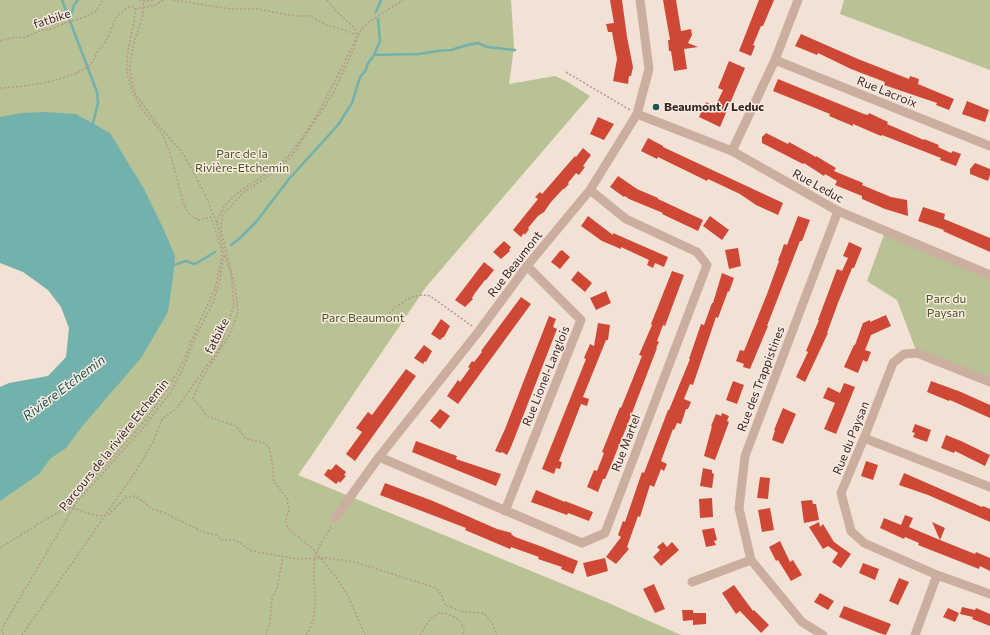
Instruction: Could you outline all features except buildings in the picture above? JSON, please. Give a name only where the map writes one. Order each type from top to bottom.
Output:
[{"type":"street","name":"Rue Beaumont","points":[[335,518],[379,457],[479,331],[527,266],[590,190],[638,114],[649,69],[640,0]]},
{"type":"street","points":[[732,151],[775,60],[798,0]]},
{"type":"street","name":"Rue Lacroix","points":[[775,60],[990,146]]},
{"type":"street","name":"Rue Leduc","points":[[638,114],[732,151],[838,211],[990,275]]},
{"type":"street","name":"Rue Martel","points":[[379,457],[582,543],[605,533],[707,265],[697,252],[626,219],[590,190]]},
{"type":"street","name":"Rue des Trappistines","points":[[823,635],[802,622],[751,560],[739,508],[745,456],[838,211]]},
{"type":"street","name":"Rue Lionel-Langlois","points":[[505,511],[581,320],[527,266]]},
{"type":"street","name":"Rue du Paysan","points":[[990,382],[917,352],[904,354],[893,363],[841,492],[852,530],[864,543],[938,575],[990,594]]},
{"type":"street","points":[[864,438],[990,487]]},
{"type":"street","points":[[692,582],[751,560]]},
{"type":"street","points":[[915,635],[938,575]]},
{"type":"path","name":"fatbike","points":[[0,41],[15,37],[23,38],[42,30],[51,29],[85,17],[96,11],[103,0]]},
{"type":"path","points":[[139,0],[154,0]]},
{"type":"path","name":"Parcours de la rivière Etchemin","points":[[3,635],[2,631],[4,625],[72,507],[143,428],[176,382],[217,292],[220,280],[224,254],[217,223],[204,192],[192,168],[180,150],[154,120],[143,105],[133,86],[130,71],[131,53],[141,26],[144,0]]},
{"type":"path","points":[[0,88],[22,87],[55,80],[84,69],[94,60],[110,33],[115,19],[130,6],[135,9],[144,8],[156,5],[163,0]]},
{"type":"path","points":[[173,0],[231,9],[258,9],[295,16],[309,16],[327,25],[345,30],[357,36]]},
{"type":"path","points":[[327,0],[354,28],[357,36]]},
{"type":"path","points":[[217,223],[221,210],[227,204],[248,186],[280,165],[298,143],[327,98],[357,36],[369,22],[404,0]]},
{"type":"path","points":[[0,548],[53,515],[72,507],[90,481],[144,422],[170,385],[183,362],[215,289],[222,257],[221,248],[212,218],[210,217],[198,220],[188,213],[163,136],[139,105],[135,98],[128,75],[127,65],[134,27],[135,9]]},
{"type":"path","name":"fatbike","points":[[357,36],[354,48],[334,92],[297,150],[278,169],[243,193],[224,215],[221,230],[236,292],[238,312],[230,334],[203,377],[193,398],[207,416],[233,425],[246,439],[262,442],[269,447],[274,482],[287,498],[288,510],[286,525],[310,546],[336,577],[347,593],[365,635]]},
{"type":"path","points":[[566,72],[638,114]]},
{"type":"path","points":[[22,635],[134,474],[153,442],[162,419],[177,408],[221,346],[234,306],[231,274],[224,254]]},
{"type":"path","points":[[389,313],[415,295],[430,296],[479,331]]},
{"type":"path","points":[[72,507],[93,515],[104,516],[109,514],[125,498],[134,496],[152,509],[165,513],[222,540],[235,540],[252,551],[296,559],[320,558],[355,562],[433,587],[442,596],[446,605],[448,606],[464,612],[484,613],[492,623],[496,635]]},
{"type":"path","points":[[306,635],[315,610],[314,576],[316,553],[335,518]]},
{"type":"path","points":[[266,635],[270,623],[272,599],[277,588],[284,556]]},
{"type":"path","points":[[420,635],[430,619],[438,613],[450,614],[461,622],[464,629],[463,635]]},
{"type":"green space","name":"Parc de la Rivière-Etchemin","points":[[0,0],[511,0],[514,47],[509,84],[555,76],[590,96],[426,287],[298,475],[604,601],[681,635],[0,635],[0,436],[111,353],[0,183]]},
{"type":"green space","points":[[844,0],[990,0],[990,70],[840,14]]},
{"type":"green space","name":"Parc du Paysan","points":[[885,232],[990,275],[990,382],[917,353],[897,300],[867,281]]},
{"type":"water","name":"Rivière Etchemin","points":[[45,112],[76,114],[110,133],[144,189],[163,228],[175,256],[173,277],[168,312],[141,358],[84,424],[66,448],[51,458],[39,474],[0,501],[0,387],[9,383],[48,376],[66,357],[69,328],[61,307],[48,290],[23,272],[0,263],[0,117],[22,113]]},
{"type":"waterway","points":[[62,0],[97,92],[98,103],[93,123],[91,125]]},
{"type":"waterway","points":[[70,19],[74,5],[78,0]]},
{"type":"waterway","points":[[376,12],[381,0]]},
{"type":"waterway","points":[[231,245],[256,222],[289,179],[338,125],[352,103],[360,77],[366,70],[367,65],[374,55],[380,41],[378,19]]},
{"type":"waterway","points":[[374,55],[419,54],[451,50],[478,43],[487,47],[515,50]]},
{"type":"waterway","points":[[174,265],[186,261],[194,264],[215,252]]},
{"type":"place","name":"Beaumont / Leduc","points":[[656,107]]},
{"type":"park label","name":"Parc Beaumont","points":[[363,318]]}]
